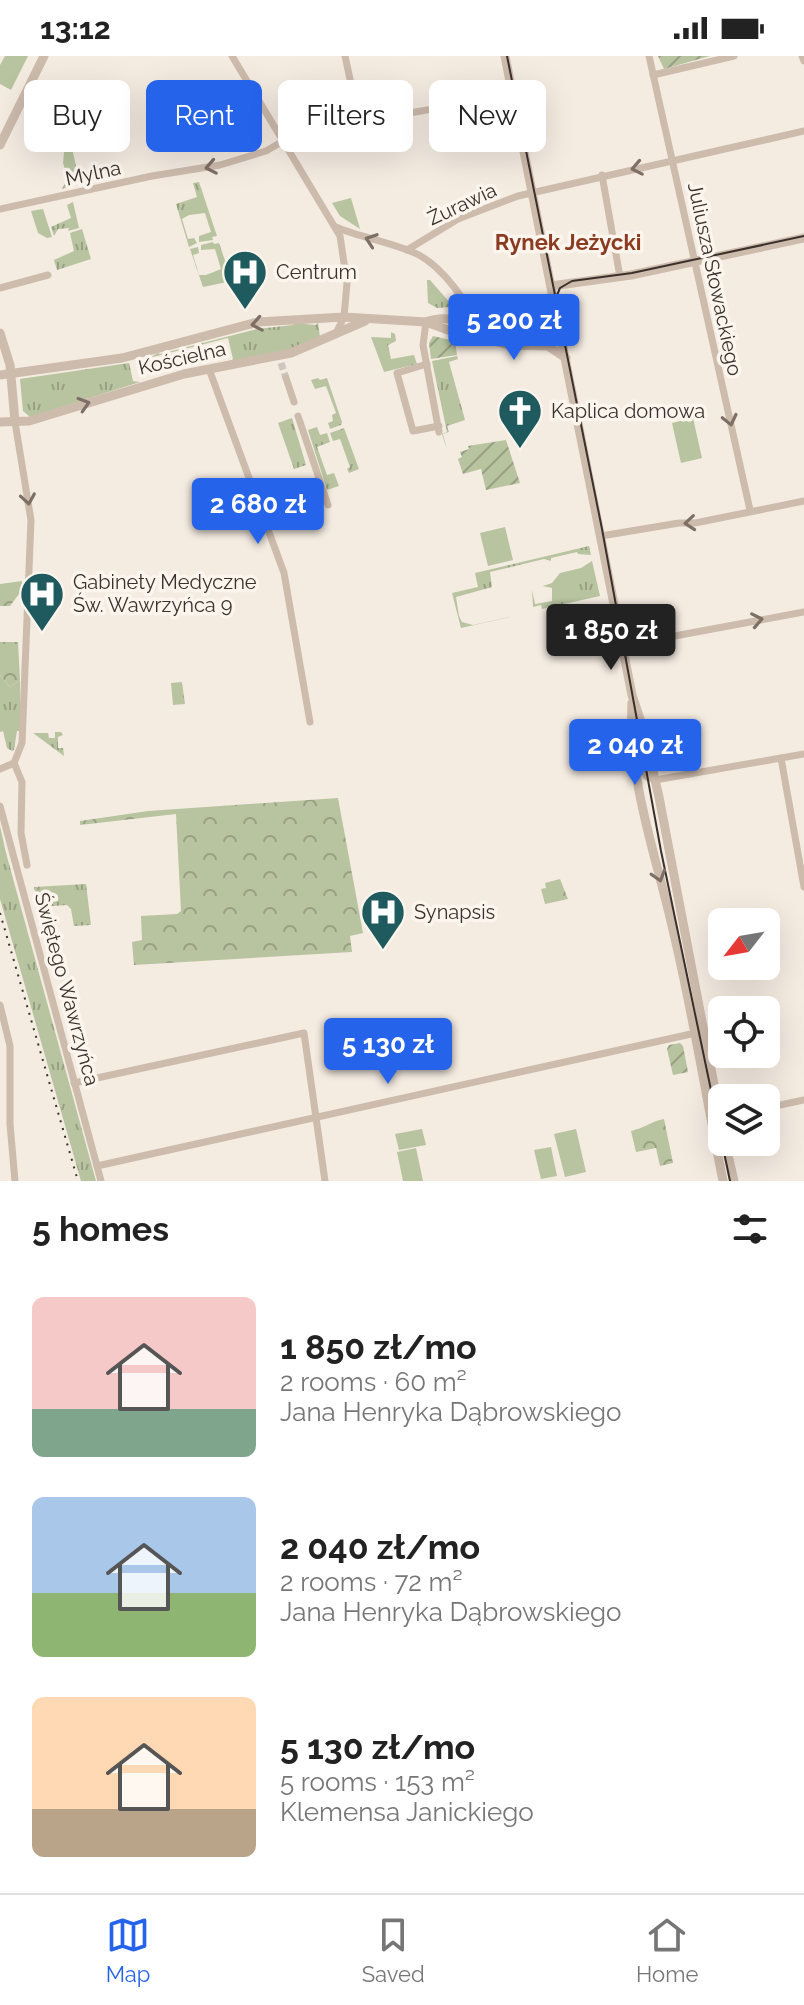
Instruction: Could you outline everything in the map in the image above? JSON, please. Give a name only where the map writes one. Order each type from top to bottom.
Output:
[{"type":"street","points":[[0,145],[44,56]]},
{"type":"street","points":[[232,56],[278,131]]},
{"type":"street","points":[[345,56],[350,80]]},
{"type":"street","points":[[505,56],[510,80]]},
{"type":"street","name":"Juliusza Słowackiego","points":[[649,56],[750,510]]},
{"type":"street","points":[[653,75],[734,56]]},
{"type":"street","name":"Żurawia","points":[[407,250],[458,219],[532,192],[804,131]]},
{"type":"street","name":"Mylna","points":[[0,209],[152,176],[220,165],[278,144]]},
{"type":"street","points":[[291,152],[336,227],[347,268],[344,317],[337,331]]},
{"type":"street","points":[[524,152],[632,695],[655,780],[723,1181]]},
{"type":"street","points":[[602,175],[620,277]]},
{"type":"street","points":[[336,227],[421,256],[450,283],[467,305],[472,325],[461,334]]},
{"type":"street","points":[[551,286],[620,277],[804,238]]},
{"type":"street","points":[[0,288],[48,275]]},
{"type":"street","name":"Kościelna","points":[[5,374],[122,358],[258,322],[344,317],[426,322],[510,345],[548,346],[566,358]]},
{"type":"street","name":"Kościelna","points":[[426,322],[451,318],[502,338],[516,340],[559,322]]},
{"type":"street","points":[[320,319],[328,321],[332,328],[323,340]]},
{"type":"street","name":"Kościelna","points":[[0,422],[29,421],[147,383],[209,369],[280,360],[337,331],[369,319]]},
{"type":"street","points":[[426,322],[423,345],[427,364],[439,429],[413,431],[397,373],[427,364]]},
{"type":"street","name":"Świętego Wawrzyńca","points":[[0,333],[31,519],[22,743],[14,763],[22,779],[21,833],[27,865]]},
{"type":"street","points":[[209,369],[284,573],[310,722]]},
{"type":"street","points":[[286,378],[294,402]]},
{"type":"street","points":[[298,416],[328,505]]},
{"type":"street","points":[[601,536],[720,518],[804,501]]},
{"type":"street","points":[[622,643],[637,643],[804,612]]},
{"type":"street","points":[[632,695],[635,761],[652,855],[712,1084]]},
{"type":"street","points":[[640,796],[644,787],[655,780],[804,754]]},
{"type":"street","points":[[781,758],[804,887]]},
{"type":"street","points":[[635,761],[647,777],[655,780]]},
{"type":"street","points":[[0,769],[14,763]]},
{"type":"street","name":"Świętego Wawrzyńca","points":[[0,806],[101,1181]]},
{"type":"street","points":[[0,1005],[10,1046],[10,1124],[15,1181]]},
{"type":"street","points":[[97,1166],[699,1032]]},
{"type":"street","points":[[74,1083],[304,1033],[325,1181]]},
{"type":"street","points":[[0,1088],[10,1087]]},
{"type":"street","points":[[780,1105],[804,1100]]},
{"type":"street","points":[[728,1156],[734,1181]]},
{"type":"green space","points":[[5,56],[28,56],[11,90],[0,84],[0,65]]},
{"type":"green space","points":[[658,56],[710,56],[664,69]]},
{"type":"green space","points":[[64,152],[73,152],[80,183],[62,189],[68,178],[63,163]]},
{"type":"green space","points":[[199,182],[217,236],[212,237],[213,240],[199,242],[199,236],[211,232],[205,213],[189,215],[182,219],[188,239],[194,238],[197,243],[189,247],[176,204],[197,197],[193,183]]},
{"type":"green space","points":[[351,198],[360,229],[340,216],[332,203]]},
{"type":"green space","points":[[73,202],[79,228],[68,231],[69,228],[58,229],[54,236],[51,227],[71,218],[67,205]]},
{"type":"green space","points":[[43,209],[52,237],[38,233],[31,211]]},
{"type":"green space","points":[[82,229],[91,259],[57,270],[54,260],[74,251],[70,233]]},
{"type":"green space","points":[[219,243],[232,281],[203,287],[190,249],[198,247],[199,253],[193,255],[199,275],[206,275],[221,269],[215,249],[201,250],[201,245]]},
{"type":"green space","points":[[427,280],[451,304],[450,307],[437,308],[428,303]]},
{"type":"green space","points":[[318,322],[320,337],[292,349],[229,362],[233,359],[228,338],[149,358],[158,353],[257,329],[295,323],[316,325]]},
{"type":"green space","points":[[391,332],[395,334],[396,341],[388,345],[391,359],[414,355],[417,364],[384,372],[371,337],[391,338]]},
{"type":"green space","points":[[433,336],[455,341],[457,355],[431,359],[429,343]]},
{"type":"green space","points":[[457,356],[458,359],[449,362],[465,420],[447,426],[449,432],[443,434],[447,450],[442,434],[447,432],[432,361]]},
{"type":"green space","points":[[129,363],[133,381],[140,382],[30,417],[23,411],[20,379]]},
{"type":"green space","points":[[327,378],[342,422],[330,429],[328,423],[333,421],[332,415],[336,413],[326,386],[315,389],[311,380]]},
{"type":"green space","points":[[292,418],[306,465],[294,469],[278,423]]},
{"type":"green space","points":[[693,418],[702,458],[681,463],[672,423]]},
{"type":"green space","points":[[317,427],[320,435],[327,433],[330,442],[317,447],[327,475],[334,473],[339,486],[327,490],[308,430]]},
{"type":"green space","points":[[344,428],[359,469],[349,473],[347,469],[350,467],[340,439],[333,441],[330,433]]},
{"type":"green space","points":[[506,440],[520,483],[486,490],[481,469],[463,474],[458,459],[462,457],[460,452],[469,449],[468,446]]},
{"type":"green space","points":[[505,527],[513,560],[488,566],[480,533]]},
{"type":"green space","points":[[589,546],[591,555],[577,552],[551,558],[551,561],[544,559],[490,572],[492,587],[456,597],[462,622],[473,625],[536,611],[461,628],[452,593],[478,587],[475,573]]},
{"type":"green space","points":[[592,561],[600,596],[542,609],[541,605],[533,607],[532,590],[535,604],[552,601],[552,588],[543,586],[552,583],[560,573],[581,568]]},
{"type":"green space","points":[[22,581],[22,590],[10,606],[0,606],[0,584]]},
{"type":"green space","points":[[0,642],[18,642],[20,680],[10,687],[0,675]]},
{"type":"green space","points":[[0,675],[10,687],[20,680],[20,731],[17,731],[12,751],[7,748],[3,731],[0,732]]},
{"type":"green space","points":[[182,682],[185,704],[173,705],[171,683]]},
{"type":"green space","points":[[55,732],[63,735],[58,737],[58,748],[63,748],[64,756],[33,733],[48,733],[49,738],[55,738]]},
{"type":"green space","points":[[338,798],[363,933],[350,936],[352,952],[134,965],[132,942],[142,940],[141,916],[177,914],[181,911],[176,814],[80,825],[80,821],[148,811]]},
{"type":"green space","points":[[0,826],[96,1181],[81,1181],[0,899]]},
{"type":"green space","points":[[560,879],[568,899],[545,904],[541,889],[546,888],[545,883]]},
{"type":"green space","points":[[86,884],[91,925],[74,926],[71,909],[67,905],[39,907],[34,887]]},
{"type":"green space","points":[[680,1043],[688,1072],[673,1075],[667,1049],[669,1045]]},
{"type":"green space","points":[[664,1119],[673,1163],[660,1166],[656,1148],[636,1152],[631,1131]]},
{"type":"green space","points":[[422,1129],[426,1145],[399,1150],[395,1134]]},
{"type":"green space","points":[[576,1129],[586,1172],[565,1177],[554,1134]]},
{"type":"green space","points":[[551,1147],[557,1176],[541,1179],[534,1150]]},
{"type":"green space","points":[[416,1148],[423,1181],[403,1181],[397,1152]]},
{"type":"tunnel","points":[[281,363],[286,378]]},
{"type":"tram line","points":[[507,56],[602,529],[661,851],[730,1181]]},
{"type":"tram line","points":[[555,300],[560,288],[572,281],[632,273],[804,236]]},
{"type":"railway","points":[[0,913],[78,1181]]},
{"type":"place","name":"Centrum","points":[[245,311]]},
{"type":"place","name":"Kaplica domowa","points":[[520,450]]},
{"type":"place","name":"Gabinety Medyczne Św. Wawrzyńca 9","points":[[42,633]]},
{"type":"place","name":"Synapsis","points":[[383,951]]},
{"type":"district","name":"Rynek Jeżycki","points":[[568,242]]}]
